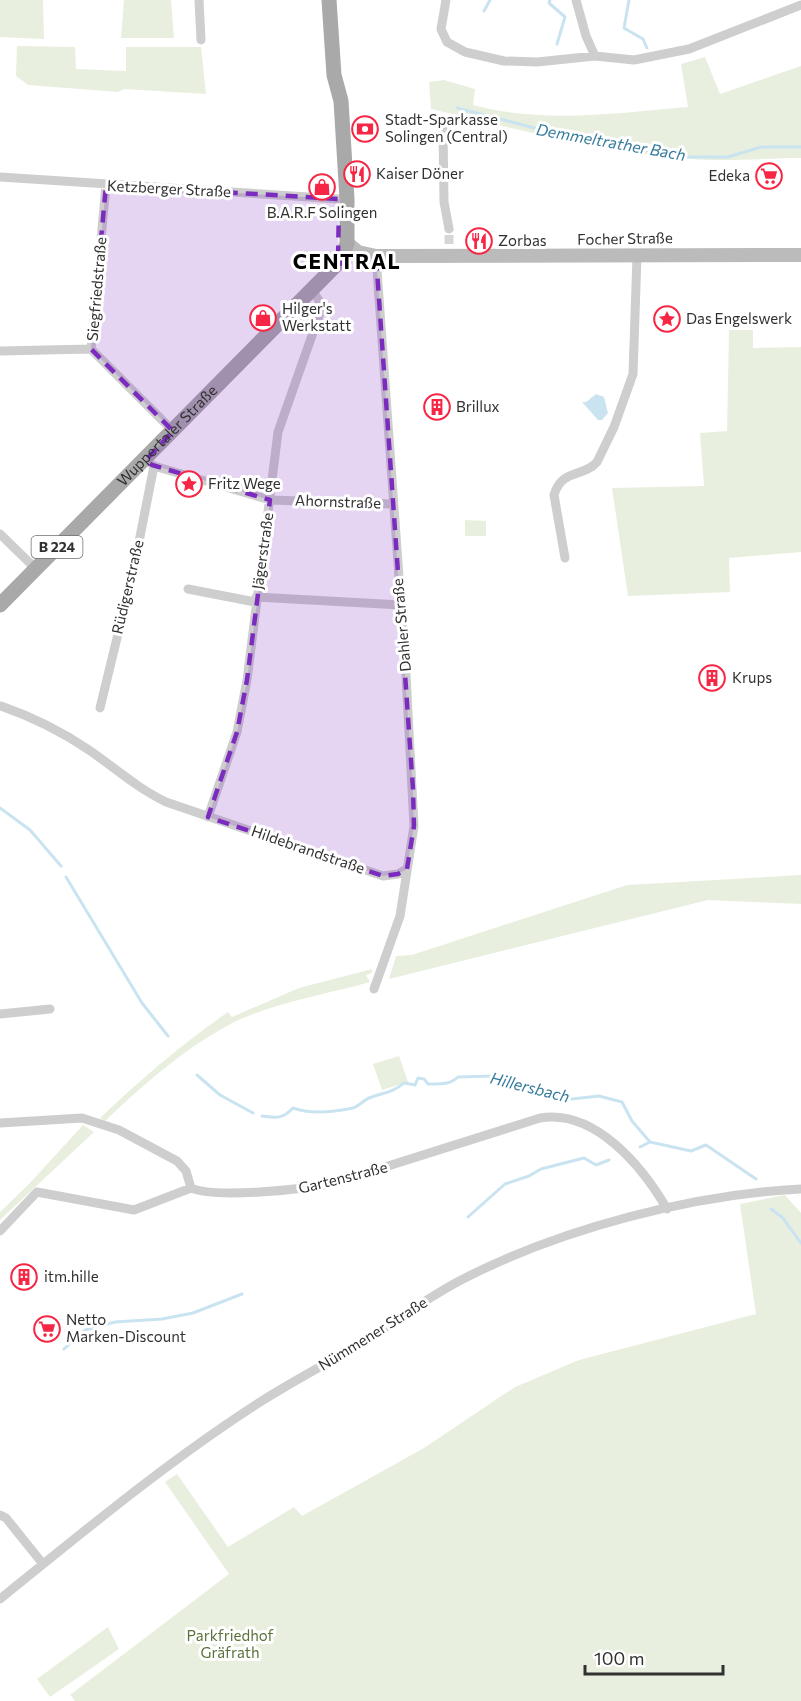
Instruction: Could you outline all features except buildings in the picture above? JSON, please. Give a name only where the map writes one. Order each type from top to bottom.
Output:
[{"type":"main road","name":"B 224","points":[[329,0],[334,75],[332,199],[347,243]]},
{"type":"main road","name":"B 224","points":[[334,75],[342,114],[347,243],[335,267]]},
{"type":"main road","name":"B 224","points":[[335,267],[340,227]]},
{"type":"main road","points":[[347,243],[358,252],[372,255]]},
{"type":"main road","name":"Focher Straße","points":[[335,267],[372,255],[449,250],[637,256],[801,255]]},
{"type":"main road","name":"Wuppertaler Straße","points":[[0,605],[150,463],[173,431],[335,267]]},
{"type":"street","points":[[199,0],[201,40]]},
{"type":"street","points":[[446,0],[441,29],[447,42],[455,49],[512,62],[595,56],[627,60],[673,53],[729,35],[801,5]]},
{"type":"street","points":[[576,0],[586,36],[595,56]]},
{"type":"street","points":[[443,129],[444,202],[449,229]]},
{"type":"street","name":"Ketzberger Straße","points":[[0,177],[332,199]]},
{"type":"street","name":"Siegfriedstraße","points":[[106,185],[91,349],[173,431]]},
{"type":"street","name":"Dahler Straße","points":[[372,255],[401,605],[414,826],[400,916],[374,989]]},
{"type":"street","points":[[565,558],[554,495],[566,477],[592,467],[597,462],[630,384],[635,363],[637,256]]},
{"type":"street","name":"Jägerstraße","points":[[208,817],[237,732],[247,681],[278,432],[321,310],[320,302],[312,290]]},
{"type":"street","points":[[0,351],[91,349]]},
{"type":"street","name":"Ahornstraße","points":[[150,463],[270,500],[393,504]]},
{"type":"street","name":"Rüdigerstraße","points":[[100,708],[137,552],[150,463]]},
{"type":"street","points":[[0,534],[36,569]]},
{"type":"street","points":[[188,589],[256,600],[401,605]]},
{"type":"street","points":[[1,706],[55,728],[148,793],[208,817]]},
{"type":"street","name":"Hildebrandstraße","points":[[208,817],[383,876],[398,874],[407,869]]},
{"type":"street","points":[[0,1014],[50,1009]]},
{"type":"street","name":"Gartenstraße","points":[[191,1188],[202,1191],[288,1191],[331,1184],[540,1119],[563,1116],[590,1126],[620,1150],[654,1189],[667,1209]]},
{"type":"street","points":[[0,1123],[82,1118],[119,1130],[177,1161],[186,1171],[191,1188],[134,1209],[37,1192],[0,1231]]},
{"type":"street","name":"Nümmener Straße","points":[[0,1599],[43,1564],[256,1405],[465,1278],[549,1241],[667,1209],[770,1191],[801,1189]]},
{"type":"street","points":[[0,1515],[6,1518],[43,1564]]},
{"type":"highlighted area","points":[[106,185],[339,199],[338,264],[376,256],[413,789],[414,826],[407,869],[398,874],[383,876],[208,817],[237,732],[247,680],[270,500],[152,465],[146,460],[173,431],[91,349]]},
{"type":"green space","points":[[0,0],[43,0],[44,39],[0,37]]},
{"type":"green space","points":[[124,0],[171,0],[174,38],[121,38]]},
{"type":"green space","points":[[17,46],[75,47],[76,69],[126,71],[126,47],[201,47],[206,94],[124,89],[118,92],[28,85],[16,76]]},
{"type":"green space","points":[[705,57],[720,94],[801,66],[801,158],[718,160],[658,156],[560,139],[431,109],[429,82],[444,80],[475,89],[473,105],[526,114],[553,116],[607,114],[688,107],[681,64]]},
{"type":"green space","points":[[729,330],[753,330],[753,348],[801,347],[801,552],[729,558],[730,592],[628,596],[612,488],[704,486],[700,433],[727,431]]},
{"type":"green space","points":[[465,520],[486,521],[486,536],[465,536]]},
{"type":"green space","points":[[801,875],[801,904],[708,900],[389,979],[396,956],[412,955],[627,885]]},
{"type":"green space","points":[[372,969],[372,973],[366,975],[370,982],[277,1006],[225,1027],[192,1047],[162,1070],[105,1121],[100,1118],[162,1062],[228,1012],[232,1017],[299,988]]},
{"type":"green space","points":[[399,1056],[408,1082],[382,1090],[373,1064]]},
{"type":"green space","points":[[83,1125],[94,1132],[0,1220],[0,1212]]},
{"type":"green space","name":"Parkfriedhof Gräfrath","points":[[785,1195],[801,1213],[801,1701],[75,1701],[70,1695],[229,1574],[165,1482],[177,1474],[228,1547],[294,1507],[302,1516],[424,1448],[515,1387],[579,1360],[756,1314],[740,1204]]},
{"type":"green space","points":[[108,1627],[119,1649],[50,1697],[37,1679]]},
{"type":"water","points":[[596,394],[604,397],[608,413],[602,420],[598,420],[582,402],[586,402]]},
{"type":"waterway","points":[[484,11],[490,0]]},
{"type":"waterway","points":[[550,0],[549,3],[565,17],[557,44]]},
{"type":"waterway","points":[[629,0],[624,28],[643,39],[647,48]]},
{"type":"waterway","name":"Demmeltrather Bach","points":[[457,108],[558,134],[683,157],[728,157],[761,147],[801,147]]},
{"type":"waterway","name":"Hillersbach","points":[[0,808],[30,830],[61,866]]},
{"type":"waterway","name":"Hillersbach","points":[[66,877],[142,1003],[168,1036]]},
{"type":"waterway","name":"Hillersbach","points":[[197,1075],[220,1095],[253,1113]]},
{"type":"waterway","name":"Hillersbach","points":[[262,1116],[279,1117],[293,1108],[315,1112],[353,1108],[369,1098],[404,1083],[415,1085],[418,1078],[424,1079],[428,1084],[436,1084],[448,1083],[458,1077],[493,1076],[542,1088],[572,1099],[599,1096],[622,1102],[632,1121],[650,1142]]},
{"type":"waterway","points":[[640,1147],[650,1142],[691,1151],[706,1145],[756,1179]]},
{"type":"waterway","points":[[468,1217],[505,1184],[529,1176],[541,1169],[584,1158],[596,1165],[609,1160]]},
{"type":"waterway","points":[[771,1209],[782,1217],[801,1243]]},
{"type":"waterway","points":[[64,1349],[85,1330],[115,1322],[162,1319],[193,1313],[242,1294]]},
{"type":"tunnel","points":[[449,229],[449,244]]},
{"type":"place","name":"Stadt-Sparkasse Solingen (Central)","points":[[365,129]]},
{"type":"place","name":"Kaiser Döner","points":[[357,174]]},
{"type":"place","name":"Edeka","points":[[769,176]]},
{"type":"place","name":"B.A.R.F Solingen","points":[[322,187]]},
{"type":"place","name":"Zorbas","points":[[479,241]]},
{"type":"place","name":"Hilger's Werkstatt","points":[[263,318]]},
{"type":"place","name":"Das Engelswerk","points":[[667,319]]},
{"type":"place","name":"Brillux","points":[[437,407]]},
{"type":"place","name":"Fritz Wege","points":[[189,484]]},
{"type":"place","name":"Krups","points":[[712,678]]},
{"type":"place","name":"itm.hille","points":[[24,1277]]},
{"type":"place","name":"Netto Marken-Discount","points":[[47,1329]]},
{"type":"district","name":"CENTRAL","points":[[347,262]]}]
